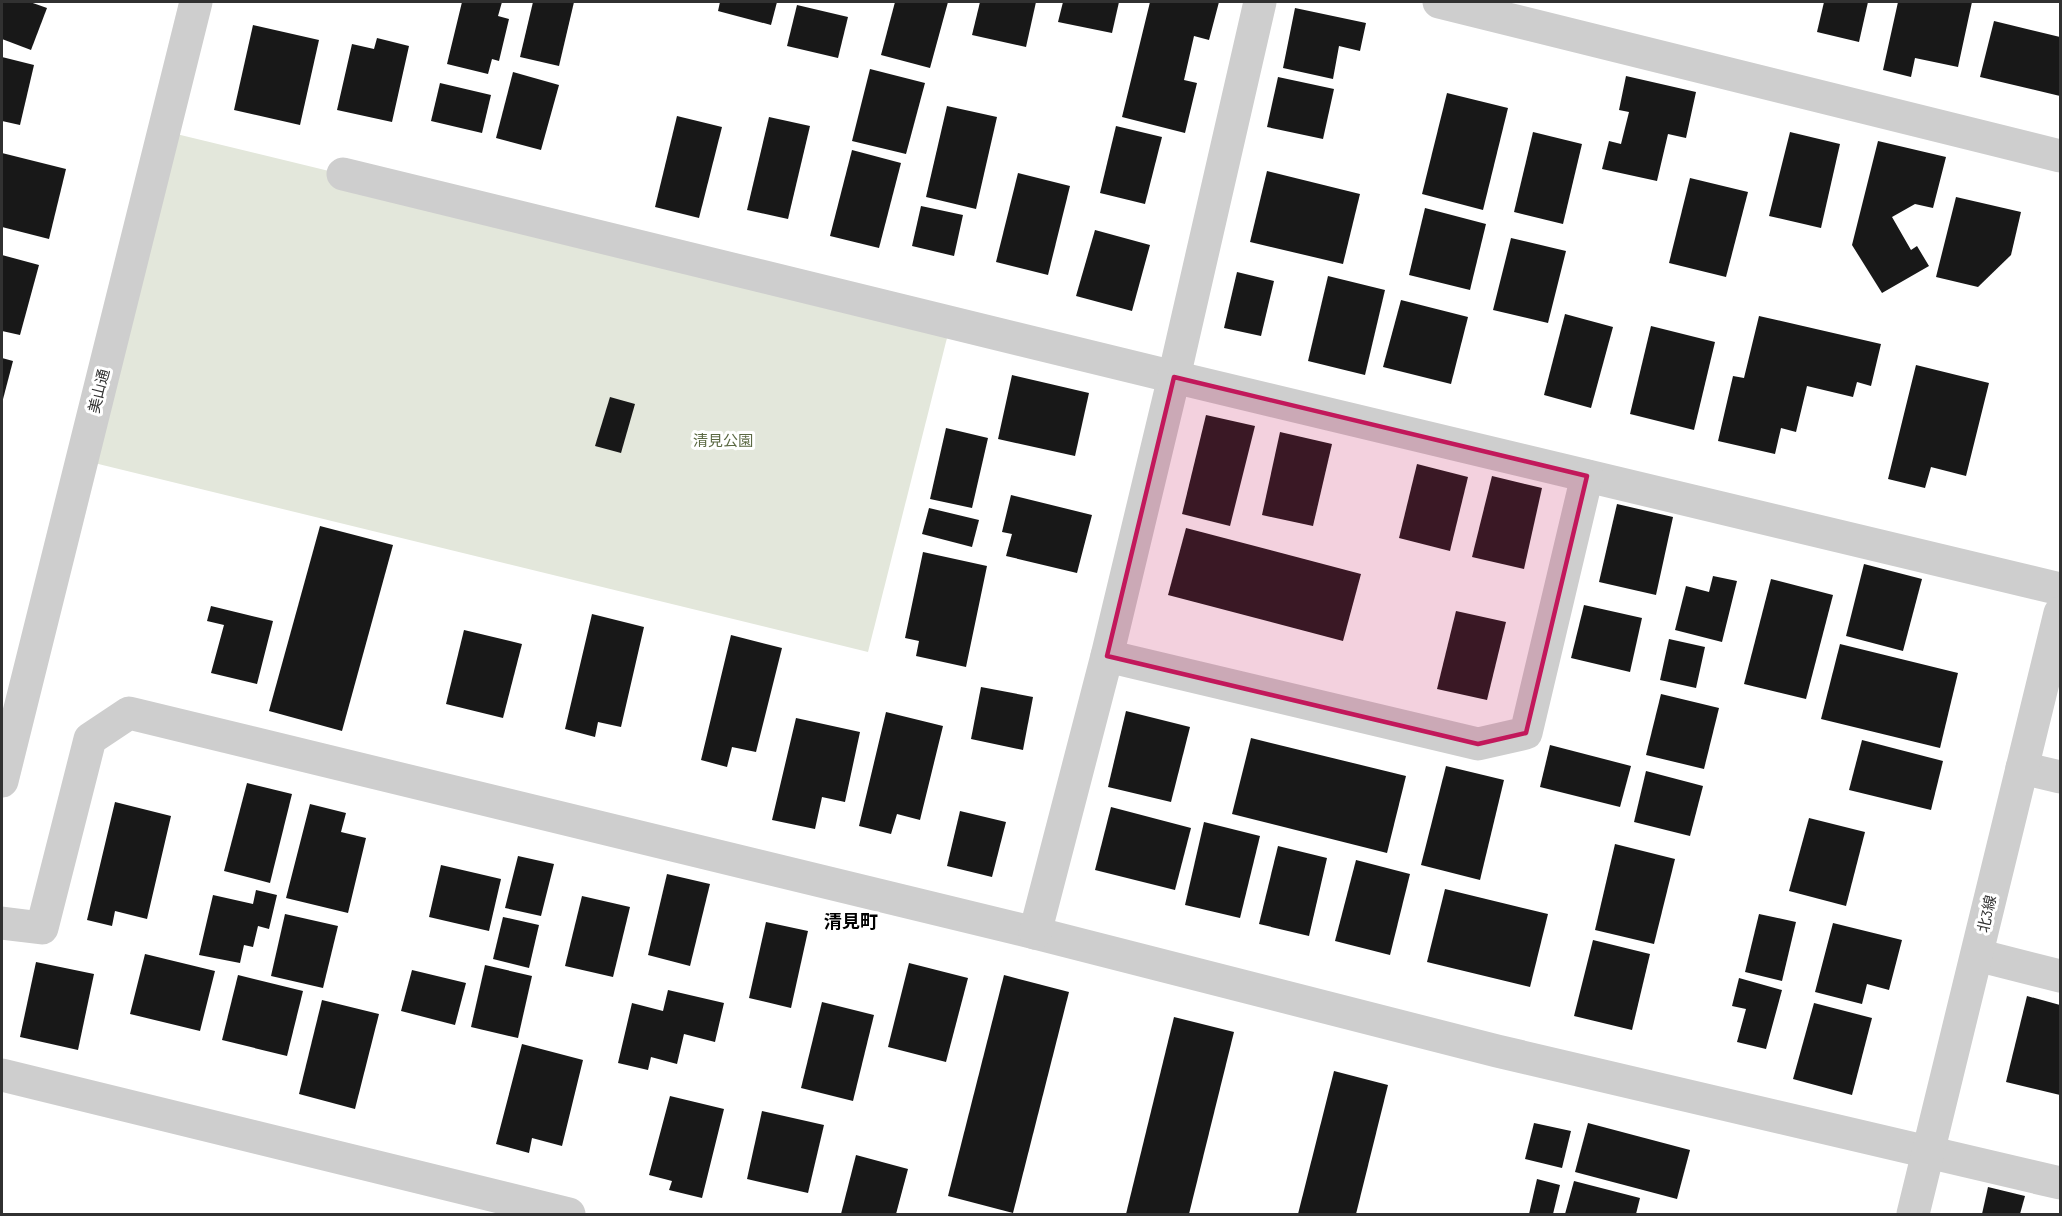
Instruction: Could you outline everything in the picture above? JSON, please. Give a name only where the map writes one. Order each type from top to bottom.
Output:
[{"type":"street","name":"美山通","points":[[2,781],[13,688],[196,2]]},
{"type":"street","points":[[1035,933],[1107,656],[1260,2]]},
{"type":"street","points":[[1439,2],[2061,156]]},
{"type":"street","points":[[343,174],[1174,377],[2061,589]]},
{"type":"street","points":[[1107,656],[1478,744],[1526,733],[1587,476]]},
{"type":"street","name":"北3線","points":[[1913,1215],[2061,613]]},
{"type":"street","points":[[2,923],[42,928],[90,739],[129,713],[1035,933],[1497,1051],[2061,1183]]},
{"type":"street","points":[[2022,768],[2061,777]]},
{"type":"street","points":[[1977,955],[2061,976]]},
{"type":"street","points":[[2,1075],[569,1215]]},
{"type":"highlighted area","points":[[1174,377],[1587,476],[1526,733],[1478,744],[1107,656]]},
{"type":"green space","name":"清見公園","points":[[164,131],[951,322],[868,652],[82,460]]},
{"type":"building","points":[[2,2],[30,2],[47,8],[31,50],[2,39]]},
{"type":"building","points":[[462,2],[502,2],[498,16],[509,19],[499,61],[492,59],[488,74],[447,64]]},
{"type":"building","points":[[533,2],[574,2],[559,66],[520,57]]},
{"type":"building","points":[[720,2],[777,2],[771,25],[718,11]]},
{"type":"building","points":[[895,2],[948,2],[930,68],[881,55]]},
{"type":"building","points":[[980,2],[1036,2],[1026,47],[972,35]]},
{"type":"building","points":[[1063,2],[1119,2],[1112,33],[1058,22]]},
{"type":"building","points":[[1150,2],[1219,2],[1209,40],[1194,36],[1184,80],[1197,83],[1185,133],[1122,117]]},
{"type":"building","points":[[1824,2],[1868,2],[1859,42],[1817,32]]},
{"type":"building","points":[[1898,2],[1972,2],[1958,67],[1915,58],[1911,77],[1883,70]]},
{"type":"building","points":[[797,5],[848,17],[838,58],[787,46]]},
{"type":"building","points":[[1295,8],[1366,23],[1360,51],[1339,46],[1333,79],[1283,68]]},
{"type":"building","points":[[1994,21],[2060,37],[2060,96],[1980,77]]},
{"type":"building","points":[[253,25],[319,40],[300,125],[234,110]]},
{"type":"building","points":[[377,38],[409,46],[392,122],[337,110],[352,44],[374,49]]},
{"type":"building","points":[[2,57],[34,65],[20,125],[2,121]]},
{"type":"building","points":[[870,69],[925,83],[906,154],[852,141]]},
{"type":"building","points":[[513,72],[559,85],[541,150],[496,138]]},
{"type":"building","points":[[1626,76],[1696,92],[1686,138],[1668,134],[1657,181],[1602,169],[1609,141],[1621,144],[1629,112],[1619,110]]},
{"type":"building","points":[[1278,77],[1334,89],[1323,139],[1267,127]]},
{"type":"building","points":[[440,83],[491,95],[482,133],[431,121]]},
{"type":"building","points":[[1447,93],[1508,108],[1483,210],[1422,194]]},
{"type":"building","points":[[947,106],[997,117],[976,209],[926,197]]},
{"type":"building","points":[[677,116],[722,127],[699,218],[655,207]]},
{"type":"building","points":[[769,117],[810,126],[788,219],[747,210]]},
{"type":"building","points":[[1116,126],[1162,137],[1145,204],[1100,193]]},
{"type":"building","points":[[1533,132],[1582,144],[1563,224],[1514,212]]},
{"type":"building","points":[[1790,132],[1840,144],[1821,228],[1769,216]]},
{"type":"building","points":[[1878,141],[1946,157],[1933,208],[1915,204],[1892,217],[1911,250],[1917,246],[1929,266],[1882,293],[1852,245]]},
{"type":"building","points":[[852,150],[901,163],[879,248],[830,236]]},
{"type":"building","points":[[2,153],[66,169],[49,239],[2,227]]},
{"type":"building","points":[[1267,171],[1360,194],[1343,264],[1250,242]]},
{"type":"building","points":[[1018,173],[1070,186],[1048,275],[996,262]]},
{"type":"building","points":[[1690,178],[1748,192],[1726,277],[1669,263]]},
{"type":"building","points":[[1956,197],[2021,212],[2011,255],[1978,287],[1936,277]]},
{"type":"building","points":[[921,206],[963,215],[954,256],[912,246]]},
{"type":"building","points":[[1425,208],[1486,224],[1470,290],[1409,275]]},
{"type":"building","points":[[1095,230],[1150,245],[1132,311],[1076,296]]},
{"type":"building","points":[[1511,238],[1566,251],[1548,323],[1493,310]]},
{"type":"building","points":[[2,255],[39,265],[20,335],[2,331]]},
{"type":"building","points":[[1237,272],[1274,281],[1261,336],[1224,328]]},
{"type":"building","points":[[1328,276],[1385,290],[1365,375],[1308,361]]},
{"type":"building","points":[[1401,300],[1468,317],[1451,384],[1383,367]]},
{"type":"building","points":[[1565,314],[1613,327],[1591,408],[1544,395]]},
{"type":"building","points":[[1759,316],[1881,344],[1871,386],[1857,382],[1853,397],[1807,386],[1796,432],[1781,428],[1775,454],[1718,441],[1733,376],[1744,378]]},
{"type":"building","points":[[1651,326],[1715,342],[1694,430],[1630,414]]},
{"type":"building","points":[[2,358],[13,361],[2,403]]},
{"type":"building","points":[[1916,365],[1989,383],[1966,476],[1931,467],[1925,488],[1888,479]]},
{"type":"building","points":[[1012,375],[1089,393],[1075,456],[998,439]]},
{"type":"building","points":[[610,397],[635,404],[621,453],[595,446]]},
{"type":"building","points":[[1206,415],[1255,426],[1230,526],[1182,514]]},
{"type":"building","points":[[946,428],[988,438],[972,508],[930,499]]},
{"type":"building","points":[[1280,432],[1332,444],[1313,526],[1262,515]]},
{"type":"building","points":[[1417,464],[1468,477],[1450,551],[1399,538]]},
{"type":"building","points":[[1492,476],[1542,488],[1524,569],[1472,557]]},
{"type":"building","points":[[1011,495],[1092,515],[1077,573],[1006,556],[1012,534],[1002,532]]},
{"type":"building","points":[[1617,504],[1673,517],[1656,595],[1599,582]]},
{"type":"building","points":[[929,508],[979,520],[972,547],[922,534]]},
{"type":"building","points":[[320,526],[393,545],[342,731],[269,711]]},
{"type":"building","points":[[1186,528],[1361,574],[1343,641],[1168,595]]},
{"type":"building","points":[[923,552],[987,566],[966,667],[916,656],[919,641],[905,638]]},
{"type":"building","points":[[1864,564],[1922,579],[1903,651],[1846,636]]},
{"type":"building","points":[[1713,576],[1737,581],[1722,642],[1675,630],[1686,586],[1709,592]]},
{"type":"building","points":[[1771,579],[1833,595],[1806,699],[1744,684]]},
{"type":"building","points":[[1584,605],[1642,618],[1630,672],[1571,658]]},
{"type":"building","points":[[211,606],[273,621],[257,684],[211,673],[224,625],[207,621]]},
{"type":"building","points":[[1456,611],[1506,622],[1487,700],[1437,689]]},
{"type":"building","points":[[592,614],[644,627],[621,727],[598,722],[595,737],[565,729]]},
{"type":"building","points":[[464,630],[522,644],[503,718],[446,704]]},
{"type":"building","points":[[731,635],[782,648],[756,752],[732,747],[727,767],[701,760]]},
{"type":"building","points":[[1669,639],[1705,647],[1696,688],[1660,680]]},
{"type":"building","points":[[1840,644],[1958,673],[1940,748],[1821,719]]},
{"type":"building","points":[[981,687],[1033,697],[1023,750],[971,739]]},
{"type":"building","points":[[1661,694],[1719,708],[1704,769],[1646,755]]},
{"type":"building","points":[[1126,711],[1190,727],[1171,802],[1108,787]]},
{"type":"building","points":[[886,712],[943,726],[920,820],[897,814],[891,834],[859,826]]},
{"type":"building","points":[[796,718],[860,732],[845,802],[822,797],[815,829],[772,820]]},
{"type":"building","points":[[1251,738],[1406,776],[1387,853],[1232,814]]},
{"type":"building","points":[[1862,740],[1943,761],[1931,810],[1849,790]]},
{"type":"building","points":[[1550,745],[1631,766],[1620,807],[1540,787]]},
{"type":"building","points":[[1446,766],[1504,780],[1480,880],[1421,865]]},
{"type":"building","points":[[1646,771],[1703,786],[1690,836],[1634,822]]},
{"type":"building","points":[[247,783],[292,794],[270,883],[224,871]]},
{"type":"building","points":[[115,802],[171,816],[147,919],[115,911],[112,926],[87,920]]},
{"type":"building","points":[[310,804],[346,813],[341,832],[366,838],[348,913],[286,898]]},
{"type":"building","points":[[1111,807],[1191,828],[1175,890],[1095,870]]},
{"type":"building","points":[[960,811],[1006,822],[992,877],[947,866]]},
{"type":"building","points":[[1809,818],[1865,832],[1846,906],[1789,891]]},
{"type":"building","points":[[1204,822],[1260,836],[1240,918],[1185,905]]},
{"type":"building","points":[[1615,844],[1675,859],[1654,944],[1595,930]]},
{"type":"building","points":[[1278,846],[1327,858],[1309,936],[1259,924]]},
{"type":"building","points":[[518,856],[554,864],[541,916],[505,908]]},
{"type":"building","points":[[1356,860],[1410,874],[1390,955],[1335,941]]},
{"type":"building","points":[[441,865],[501,879],[489,931],[429,917]]},
{"type":"building","points":[[667,874],[710,884],[690,966],[648,955]]},
{"type":"building","points":[[1445,889],[1548,914],[1530,987],[1427,962]]},
{"type":"building","points":[[256,890],[277,895],[269,929],[258,926],[253,947],[244,945],[240,963],[199,955],[213,895],[253,904]]},
{"type":"building","points":[[582,896],[630,907],[613,977],[565,966]]},
{"type":"building","points":[[285,914],[338,926],[323,988],[271,976]]},
{"type":"building","points":[[1759,914],[1796,922],[1782,981],[1745,972]]},
{"type":"building","points":[[503,917],[539,925],[529,968],[493,959]]},
{"type":"building","points":[[766,922],[808,931],[791,1008],[749,998]]},
{"type":"building","points":[[1833,923],[1902,940],[1889,990],[1867,984],[1862,1004],[1815,992]]},
{"type":"building","points":[[1593,940],[1650,954],[1632,1030],[1574,1016]]},
{"type":"building","points":[[145,954],[215,971],[200,1031],[130,1014]]},
{"type":"building","points":[[36,962],[94,974],[78,1050],[20,1037]]},
{"type":"building","points":[[909,963],[968,978],[946,1062],[888,1047]]},
{"type":"building","points":[[485,965],[532,976],[518,1038],[471,1027]]},
{"type":"building","points":[[412,970],[466,983],[455,1025],[401,1011]]},
{"type":"building","points":[[238,975],[303,991],[287,1056],[222,1040]]},
{"type":"building","points":[[1004,975],[1069,992],[1013,1213],[948,1196]]},
{"type":"building","points":[[1739,978],[1782,990],[1766,1049],[1737,1042],[1746,1009],[1732,1006]]},
{"type":"building","points":[[668,990],[724,1003],[715,1042],[684,1034],[677,1064],[651,1057],[648,1070],[618,1063],[632,1003],[663,1011]]},
{"type":"building","points":[[2027,996],[2060,1005],[2060,1095],[2006,1082]]},
{"type":"building","points":[[322,1000],[379,1014],[355,1109],[299,1094]]},
{"type":"building","points":[[822,1002],[874,1015],[853,1101],[801,1088]]},
{"type":"building","points":[[1814,1003],[1872,1018],[1852,1095],[1793,1079]]},
{"type":"building","points":[[1174,1017],[1234,1032],[1189,1214],[1126,1214]]},
{"type":"building","points":[[522,1044],[583,1060],[562,1146],[532,1138],[529,1153],[496,1144]]},
{"type":"building","points":[[1334,1071],[1388,1085],[1356,1214],[1298,1214]]},
{"type":"building","points":[[670,1096],[724,1109],[702,1198],[669,1190],[672,1181],[649,1175]]},
{"type":"building","points":[[762,1111],[824,1125],[808,1193],[747,1179]]},
{"type":"building","points":[[1534,1123],[1571,1131],[1562,1168],[1525,1159]]},
{"type":"building","points":[[1588,1123],[1690,1150],[1677,1199],[1575,1172]]},
{"type":"building","points":[[856,1155],[908,1169],[896,1214],[841,1214]]},
{"type":"building","points":[[1537,1179],[1560,1185],[1553,1214],[1529,1214]]},
{"type":"building","points":[[1574,1181],[1640,1198],[1636,1214],[1565,1214]]},
{"type":"building","points":[[1988,1187],[2025,1196],[2020,1214],[1982,1214]]},
{"type":"district","name":"清見町","points":[[851,922]]}]
